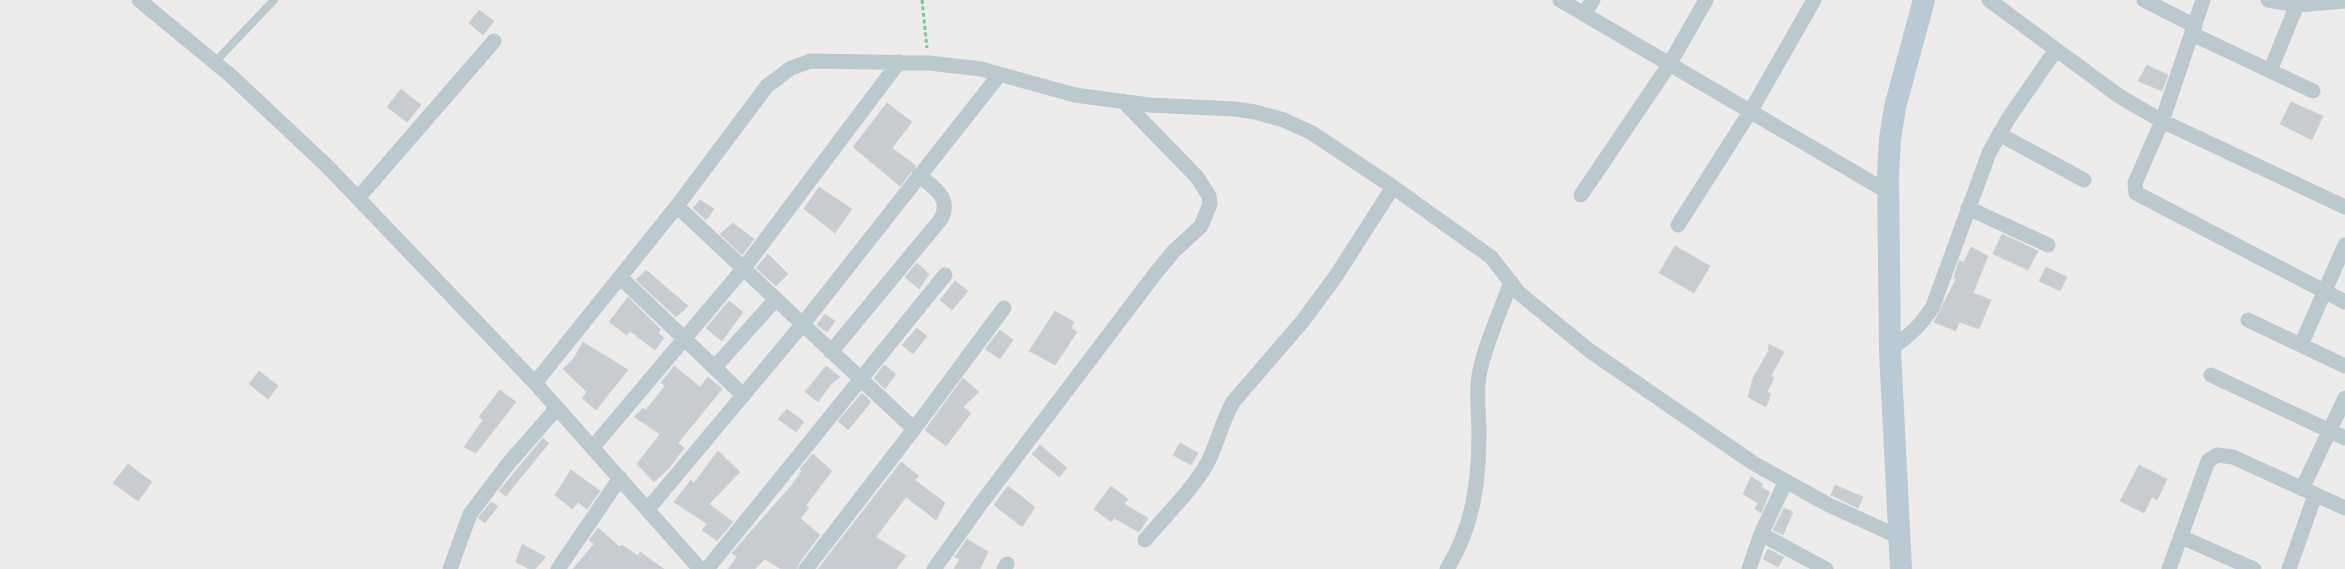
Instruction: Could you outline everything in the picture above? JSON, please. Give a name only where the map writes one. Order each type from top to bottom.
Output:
[{"type":"main road","points":[[1901,569],[1890,350],[1888,192],[1890,139],[1895,107],[1924,0]]},
{"type":"street","points":[[139,0],[215,62],[306,146],[358,198],[535,383],[698,567],[862,380],[945,275]]},
{"type":"street","points":[[1560,0],[1888,192]]},
{"type":"street","points":[[1584,14],[1593,0]]},
{"type":"street","points":[[1581,195],[1669,64],[1706,0]]},
{"type":"street","points":[[1678,225],[1750,112],[1814,0]]},
{"type":"street","points":[[1989,0],[2119,96],[2162,121],[2345,207]]},
{"type":"street","points":[[2144,0],[2194,30],[2270,71],[2313,91]]},
{"type":"street","points":[[2203,0],[2162,121],[2135,183],[2136,193],[2345,302]]},
{"type":"street","points":[[2268,0],[2297,5],[2345,1]]},
{"type":"street","points":[[2270,71],[2297,5]]},
{"type":"street","points":[[358,198],[494,41]]},
{"type":"street","points":[[1890,350],[1917,329],[1925,319],[1932,306],[1989,153],[1999,134],[2055,50]]},
{"type":"street","points":[[535,383],[677,206],[767,86],[778,76],[791,68],[811,61],[929,63],[981,69],[1075,95],[1149,105],[1235,109],[1255,112],[1284,120],[1312,133],[1393,187],[1491,257],[1519,294],[1590,350],[1753,463],[1829,505],[1899,537]]},
{"type":"street","points":[[593,447],[744,268],[898,62]]},
{"type":"street","points":[[648,509],[802,325],[1000,74]]},
{"type":"street","points":[[934,569],[982,502],[1155,274],[1173,252],[1201,226],[1207,213],[1209,196],[1197,178],[1123,101]]},
{"type":"street","points":[[1999,134],[2084,180]]},
{"type":"street","points":[[831,352],[945,211],[946,204],[939,193],[920,175]]},
{"type":"street","points":[[1144,540],[1201,473],[1213,450],[1226,413],[1233,402],[1313,307],[1336,276],[1393,187]]},
{"type":"street","points":[[677,206],[914,429]]},
{"type":"street","points":[[1968,208],[2048,245]]},
{"type":"street","points":[[2301,345],[2345,245]]},
{"type":"street","points":[[620,277],[743,395]]},
{"type":"street","points":[[1448,569],[1466,530],[1474,504],[1477,488],[1479,376],[1511,282]]},
{"type":"street","points":[[715,367],[776,299]]},
{"type":"street","points":[[806,569],[1004,308]]},
{"type":"street","points":[[2248,320],[2345,366]]},
{"type":"street","points":[[2210,375],[2345,438]]},
{"type":"street","points":[[2289,569],[2309,492],[2330,431],[2345,398]]},
{"type":"street","points":[[450,569],[470,514],[508,464],[558,408]]},
{"type":"street","points":[[2169,569],[2208,461],[2217,454],[2233,457],[2345,508]]},
{"type":"street","points":[[558,569],[620,478]]},
{"type":"street","points":[[1750,569],[1761,534],[1786,481]]},
{"type":"street","points":[[1761,534],[1826,569]]},
{"type":"street","points":[[2181,537],[2254,569]]},
{"type":"lane","points":[[215,62],[274,0]]},
{"type":"path","points":[[922,0],[929,63]]},
{"type":"building","points":[[479,10],[494,21],[483,35],[469,23]]},
{"type":"building","points":[[2147,65],[2168,75],[2162,91],[2138,81]]},
{"type":"building","points":[[401,89],[421,105],[407,122],[387,107]]},
{"type":"building","points":[[2291,102],[2323,116],[2312,140],[2280,124]]},
{"type":"building","points":[[887,103],[912,122],[892,148],[916,166],[900,186],[853,147]]},
{"type":"building","points":[[819,187],[852,209],[835,233],[804,209]]},
{"type":"building","points":[[700,200],[714,209],[706,220],[693,208]]},
{"type":"building","points":[[733,223],[754,239],[742,255],[720,234]]},
{"type":"building","points":[[2002,234],[2038,251],[2028,270],[1993,254]]},
{"type":"building","points":[[1675,246],[1710,266],[1694,293],[1659,273]]},
{"type":"building","points":[[1971,247],[1988,256],[1973,293],[1991,300],[1979,329],[1959,322],[1956,331],[1934,322],[1956,279],[1954,278],[1959,261],[1964,262]]},
{"type":"building","points":[[768,254],[788,274],[776,286],[756,268]]},
{"type":"building","points":[[917,263],[929,274],[919,289],[905,277]]},
{"type":"building","points":[[2046,267],[2067,277],[2060,291],[2039,281]]},
{"type":"building","points":[[646,270],[688,306],[676,317],[636,280]]},
{"type":"building","points":[[955,281],[968,291],[952,310],[940,300]]},
{"type":"building","points":[[628,297],[661,330],[658,333],[664,338],[655,350],[630,331],[627,335],[609,322]]},
{"type":"building","points":[[729,301],[743,312],[722,341],[706,328]]},
{"type":"building","points":[[1055,311],[1074,322],[1071,328],[1077,332],[1055,365],[1029,351]]},
{"type":"building","points":[[825,314],[835,321],[827,332],[817,325]]},
{"type":"building","points":[[917,328],[927,336],[913,354],[902,345]]},
{"type":"building","points":[[1000,330],[1013,340],[1000,359],[985,349]]},
{"type":"building","points":[[583,342],[628,370],[596,410],[582,398],[587,392],[563,369],[574,358]]},
{"type":"building","points":[[1769,344],[1784,352],[1771,376],[1774,378],[1767,392],[1771,394],[1766,407],[1748,397],[1753,378],[1768,352]]},
{"type":"building","points":[[884,365],[896,374],[885,389],[874,378]]},
{"type":"building","points":[[674,366],[700,387],[708,377],[722,389],[678,443],[684,448],[669,468],[654,482],[637,464],[660,434],[634,417],[643,408],[646,410],[665,386],[661,383]]},
{"type":"building","points":[[826,366],[840,377],[831,384],[818,402],[805,392]]},
{"type":"building","points":[[259,371],[278,386],[268,399],[249,384]]},
{"type":"building","points":[[963,378],[979,392],[963,407],[971,413],[946,446],[925,430]]},
{"type":"building","points":[[500,390],[516,402],[476,453],[464,447],[483,420],[479,417]]},
{"type":"building","points":[[862,393],[871,402],[848,430],[838,421]]},
{"type":"building","points":[[787,409],[804,422],[796,432],[778,419]]},
{"type":"building","points":[[543,438],[549,443],[506,496],[499,491]]},
{"type":"building","points":[[1180,443],[1198,453],[1191,465],[1173,455]]},
{"type":"building","points":[[1040,445],[1067,468],[1059,477],[1032,454]]},
{"type":"building","points":[[718,451],[740,472],[709,504],[733,522],[717,541],[702,530],[707,524],[674,502],[691,480],[694,483]]},
{"type":"building","points":[[813,454],[832,471],[806,505],[809,508],[800,518],[820,535],[799,563],[797,569],[781,569],[765,559],[755,569],[728,569],[737,557],[732,553],[791,486],[802,471],[800,469]]},
{"type":"building","points":[[901,462],[919,476],[915,480],[945,503],[936,520],[906,497],[876,537],[906,556],[896,569],[818,569]]},
{"type":"building","points":[[128,464],[152,482],[138,501],[113,483]]},
{"type":"building","points":[[2139,465],[2167,479],[2157,500],[2152,497],[2144,513],[2120,501]]},
{"type":"building","points":[[571,470],[600,491],[587,509],[578,502],[572,509],[555,495]]},
{"type":"building","points":[[1751,477],[1763,484],[1761,487],[1770,492],[1761,513],[1755,509],[1758,503],[1743,494]]},
{"type":"building","points":[[1835,485],[1863,497],[1858,508],[1831,495]]},
{"type":"building","points":[[1008,486],[1035,507],[1022,527],[994,505]]},
{"type":"building","points":[[1111,486],[1128,499],[1124,504],[1148,518],[1139,532],[1114,518],[1111,522],[1094,509]]},
{"type":"building","points":[[491,502],[498,506],[485,523],[478,518]]},
{"type":"building","points":[[1784,508],[1793,512],[1783,535],[1773,530]]},
{"type":"building","points":[[598,528],[620,547],[622,545],[638,556],[640,552],[664,569],[573,569],[594,544],[589,540]]},
{"type":"building","points":[[967,539],[988,552],[980,569],[954,569],[960,559],[955,557]]},
{"type":"building","points":[[522,544],[546,557],[535,569],[529,569],[516,562]]},
{"type":"building","points":[[1768,549],[1784,557],[1778,567],[1763,559]]}]
